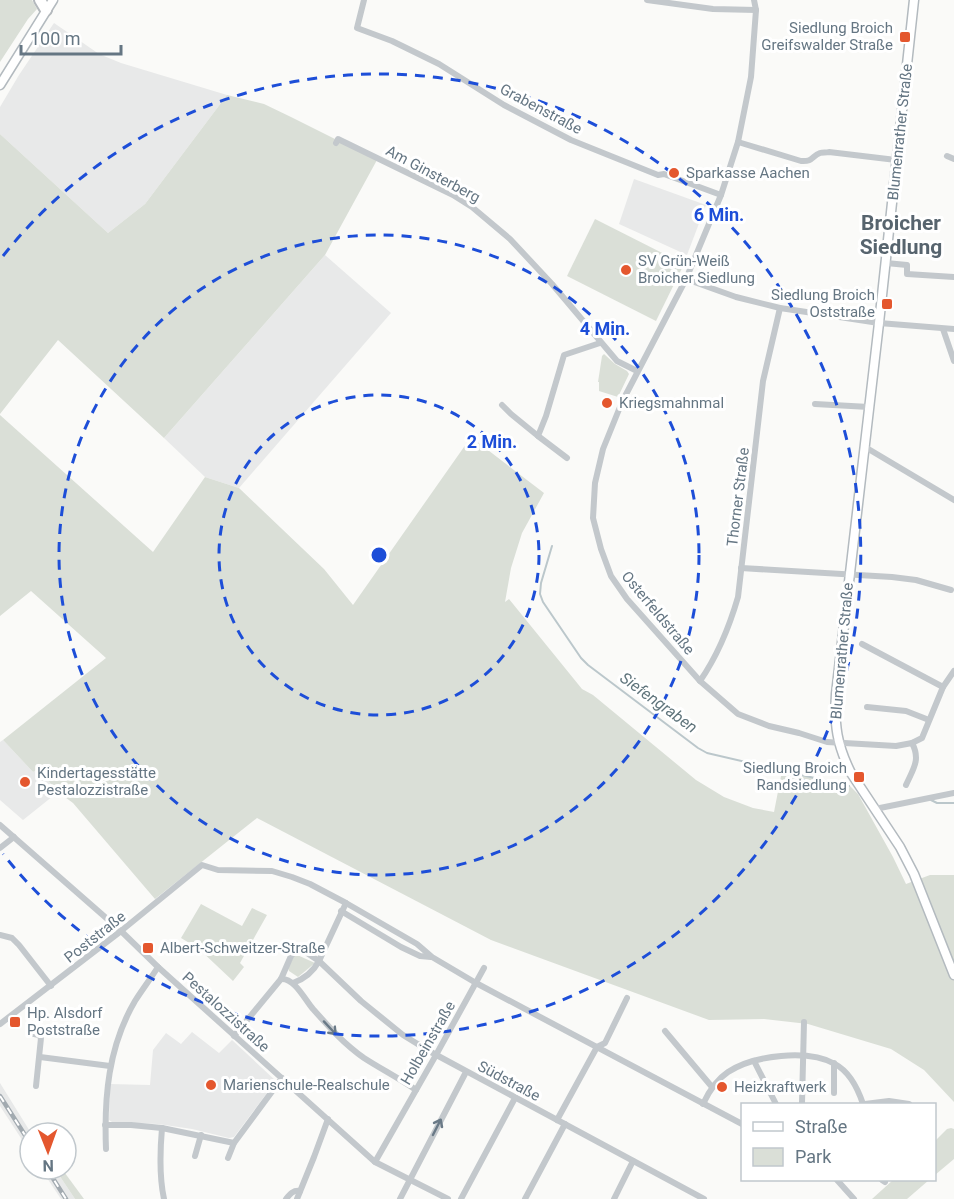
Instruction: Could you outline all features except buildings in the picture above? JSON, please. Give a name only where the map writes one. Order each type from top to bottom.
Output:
[{"type":"highway","points":[[40,0],[46,10]]},
{"type":"street","points":[[0,85],[53,0]]},
{"type":"street","name":"Grabenstraße","points":[[364,0],[357,28],[392,41],[439,64],[504,105],[571,140],[658,175],[664,174],[721,195]]},
{"type":"street","points":[[647,0],[713,9],[756,10]]},
{"type":"street","name":"Osterfeldstraße","points":[[754,0],[756,10],[751,77],[738,142],[721,195],[686,279],[637,371],[603,449],[595,483],[593,518],[611,576],[627,599],[700,681],[738,714],[769,726],[826,742],[896,746],[912,743]]},
{"type":"street","name":"Blumenrather Straße","points":[[914,0],[835,713],[838,743],[851,773],[900,847],[914,874],[954,975]]},
{"type":"street","name":"Am Ginsterberg","points":[[336,143],[338,139],[453,195],[472,207],[510,239],[552,284],[617,362],[637,371]]},
{"type":"street","points":[[738,142],[801,161],[813,159],[819,153],[829,152],[896,160]]},
{"type":"street","points":[[947,156],[954,159]]},
{"type":"street","points":[[886,263],[908,265],[907,274],[954,277]]},
{"type":"street","points":[[686,279],[736,297],[780,308],[879,323],[954,329]]},
{"type":"street","name":"Thorner Straße","points":[[700,681],[713,662],[732,618],[738,597],[763,381],[780,308]]},
{"type":"street","points":[[943,329],[954,362]]},
{"type":"street","points":[[538,436],[564,355],[600,343]]},
{"type":"street","points":[[816,404],[869,407]]},
{"type":"street","points":[[502,405],[567,458]]},
{"type":"street","points":[[865,447],[954,500]]},
{"type":"street","points":[[741,568],[892,577],[916,580],[951,590]]},
{"type":"street","points":[[862,644],[943,687]]},
{"type":"street","points":[[906,785],[916,762],[917,754],[912,743],[922,738],[943,687],[954,671]]},
{"type":"street","points":[[867,707],[906,711],[929,720]]},
{"type":"street","points":[[875,809],[954,793]]},
{"type":"street","name":"Pestalozzistraße","points":[[0,825],[375,1162],[448,1199]]},
{"type":"street","points":[[0,848],[14,837]]},
{"type":"street","name":"Poststraße","points":[[0,1024],[121,932],[202,865],[218,870],[279,872],[310,884],[346,903]]},
{"type":"street","points":[[293,983],[301,980],[319,961],[346,903],[417,944],[432,957],[476,983],[741,1123]]},
{"type":"street","points":[[341,911],[401,948],[420,956],[432,957]]},
{"type":"street","points":[[0,935],[12,938],[19,945],[51,986]]},
{"type":"street","points":[[234,1036],[281,979],[296,950],[301,949],[319,961]]},
{"type":"street","name":"Südstraße","points":[[319,961],[368,1007],[403,1035],[466,1072],[702,1199]]},
{"type":"street","points":[[106,1149],[105,1102],[110,1066],[134,1002],[158,967]]},
{"type":"street","name":"Holbeinstraße","points":[[375,1162],[484,968]]},
{"type":"street","points":[[281,979],[288,979],[293,983],[332,1031],[350,1047],[416,1090]]},
{"type":"street","points":[[557,1120],[597,1047],[605,1042],[627,998]]},
{"type":"street","points":[[802,1103],[804,1022]]},
{"type":"street","points":[[665,1031],[712,1087]]},
{"type":"street","points":[[29,1033],[42,1038],[36,1086]]},
{"type":"street","points":[[703,1104],[712,1087],[728,1072],[754,1061],[786,1056],[817,1058],[834,1063],[848,1074],[864,1103]]},
{"type":"street","points":[[40,1057],[110,1066]]},
{"type":"street","points":[[754,1061],[775,1103]]},
{"type":"street","points":[[834,1063],[834,1093]]},
{"type":"street","points":[[400,1199],[466,1072]]},
{"type":"street","points":[[228,1158],[234,1143],[282,1078]]},
{"type":"street","points":[[461,1199],[515,1098]]},
{"type":"street","points":[[872,1103],[889,1101],[899,1103]]},
{"type":"street","points":[[297,1199],[328,1119]]},
{"type":"street","points":[[525,1199],[565,1124]]},
{"type":"street","points":[[105,1125],[162,1128],[234,1143]]},
{"type":"street","points":[[162,1128],[161,1177],[164,1199]]},
{"type":"street","points":[[195,1156],[201,1135]]},
{"type":"street","points":[[614,1199],[633,1161]]},
{"type":"street","points":[[839,1181],[854,1199]]},
{"type":"street","points":[[286,1199],[291,1193],[300,1191]]},
{"type":"shaded area","points":[[54,23],[99,54],[121,63],[227,95],[145,204],[108,233],[0,134],[0,107]]},
{"type":"shaded area","points":[[634,179],[706,205],[687,255],[619,224]]},
{"type":"shaded area","points":[[325,255],[391,313],[239,488],[205,477],[164,438]]},
{"type":"shaded area","name":"Kindertagesstätte Pestalozzistraße","points":[[3,740],[33,772],[38,769],[58,792],[23,820],[0,800],[0,742]]},
{"type":"shaded area","name":"Marienschule-Realschule","points":[[192,1032],[219,1053],[232,1040],[276,1081],[234,1137],[229,1138],[158,1124],[109,1120],[110,1084],[150,1085],[153,1050],[166,1033],[181,1044]]},
{"type":"shaded area","points":[[0,1083],[24,1121],[18,1121],[18,1134],[0,1106]]},
{"type":"shaded area","points":[[49,1181],[63,1181],[75,1199],[61,1199]]},
{"type":"green space","points":[[0,0],[32,0],[37,9],[0,62]]},
{"type":"green space","points":[[227,95],[264,104],[377,160],[325,255],[164,438],[58,340],[0,414],[0,134],[108,233],[145,204]]},
{"type":"green space","name":"SV Grün-Weiß Broicher Siedlung","points":[[595,219],[684,264],[656,321],[567,276]]},
{"type":"green space","points":[[604,354],[629,374],[618,397],[599,391],[598,382]]},
{"type":"green space","points":[[0,415],[153,552],[205,477],[239,488],[324,569],[353,605],[471,437],[544,493],[522,533],[511,568],[505,602],[509,599],[582,689],[593,695],[696,780],[724,797],[753,808],[774,812],[782,771],[848,784],[858,794],[906,884],[930,875],[954,875],[954,1102],[924,1070],[891,1049],[808,1024],[764,1019],[709,1020],[491,940],[257,818],[155,899],[73,803],[58,792],[38,769],[33,772],[3,740],[106,658],[31,591],[0,616]]},
{"type":"green space","points":[[201,904],[242,926],[252,908],[267,915],[240,963],[244,967],[233,981],[198,948],[181,938]]},
{"type":"green space","points":[[295,954],[315,963],[298,977],[288,968]]},
{"type":"green space","points":[[947,1129],[954,1129],[954,1159],[936,1174],[936,1140]]},
{"type":"green space","points":[[63,1181],[71,1181],[84,1199],[75,1199]]},
{"type":"green space","points":[[892,1181],[928,1181],[907,1199],[872,1199]]},
{"type":"waterway","name":"Siefengraben","points":[[552,546],[540,594],[543,602],[588,665],[707,753],[849,786]]},
{"type":"waterway","name":"Siefengraben","points":[[931,800],[937,803],[954,803]]},
{"type":"railway","points":[[0,1096],[18,1124]]},
{"type":"railway","points":[[55,1181],[66,1199]]},
{"type":"place","name":"Siedlung Broich Greifswalder Straße","points":[[905,37]]},
{"type":"place","name":"Sparkasse Aachen","points":[[674,173]]},
{"type":"place","name":"SV Grün-Weiß Broicher Siedlung","points":[[626,270]]},
{"type":"place","name":"Siedlung Broich Oststraße","points":[[887,304]]},
{"type":"place","name":"Kriegsmahnmal","points":[[607,403]]},
{"type":"place","name":"Siedlung Broich Randsiedlung","points":[[859,777]]},
{"type":"place","name":"Kindertagesstätte Pestalozzistraße","points":[[25,782]]},
{"type":"place","name":"Albert-Schweitzer-Straße","points":[[148,948]]},
{"type":"place","name":"Hp. Alsdorf Poststraße","points":[[15,1022]]},
{"type":"place","name":"Marienschule-Realschule","points":[[211,1085]]},
{"type":"place","name":"Heizkraftwerk","points":[[722,1087]]},
{"type":"district","name":"Broicher Siedlung","points":[[901,235]]}]
